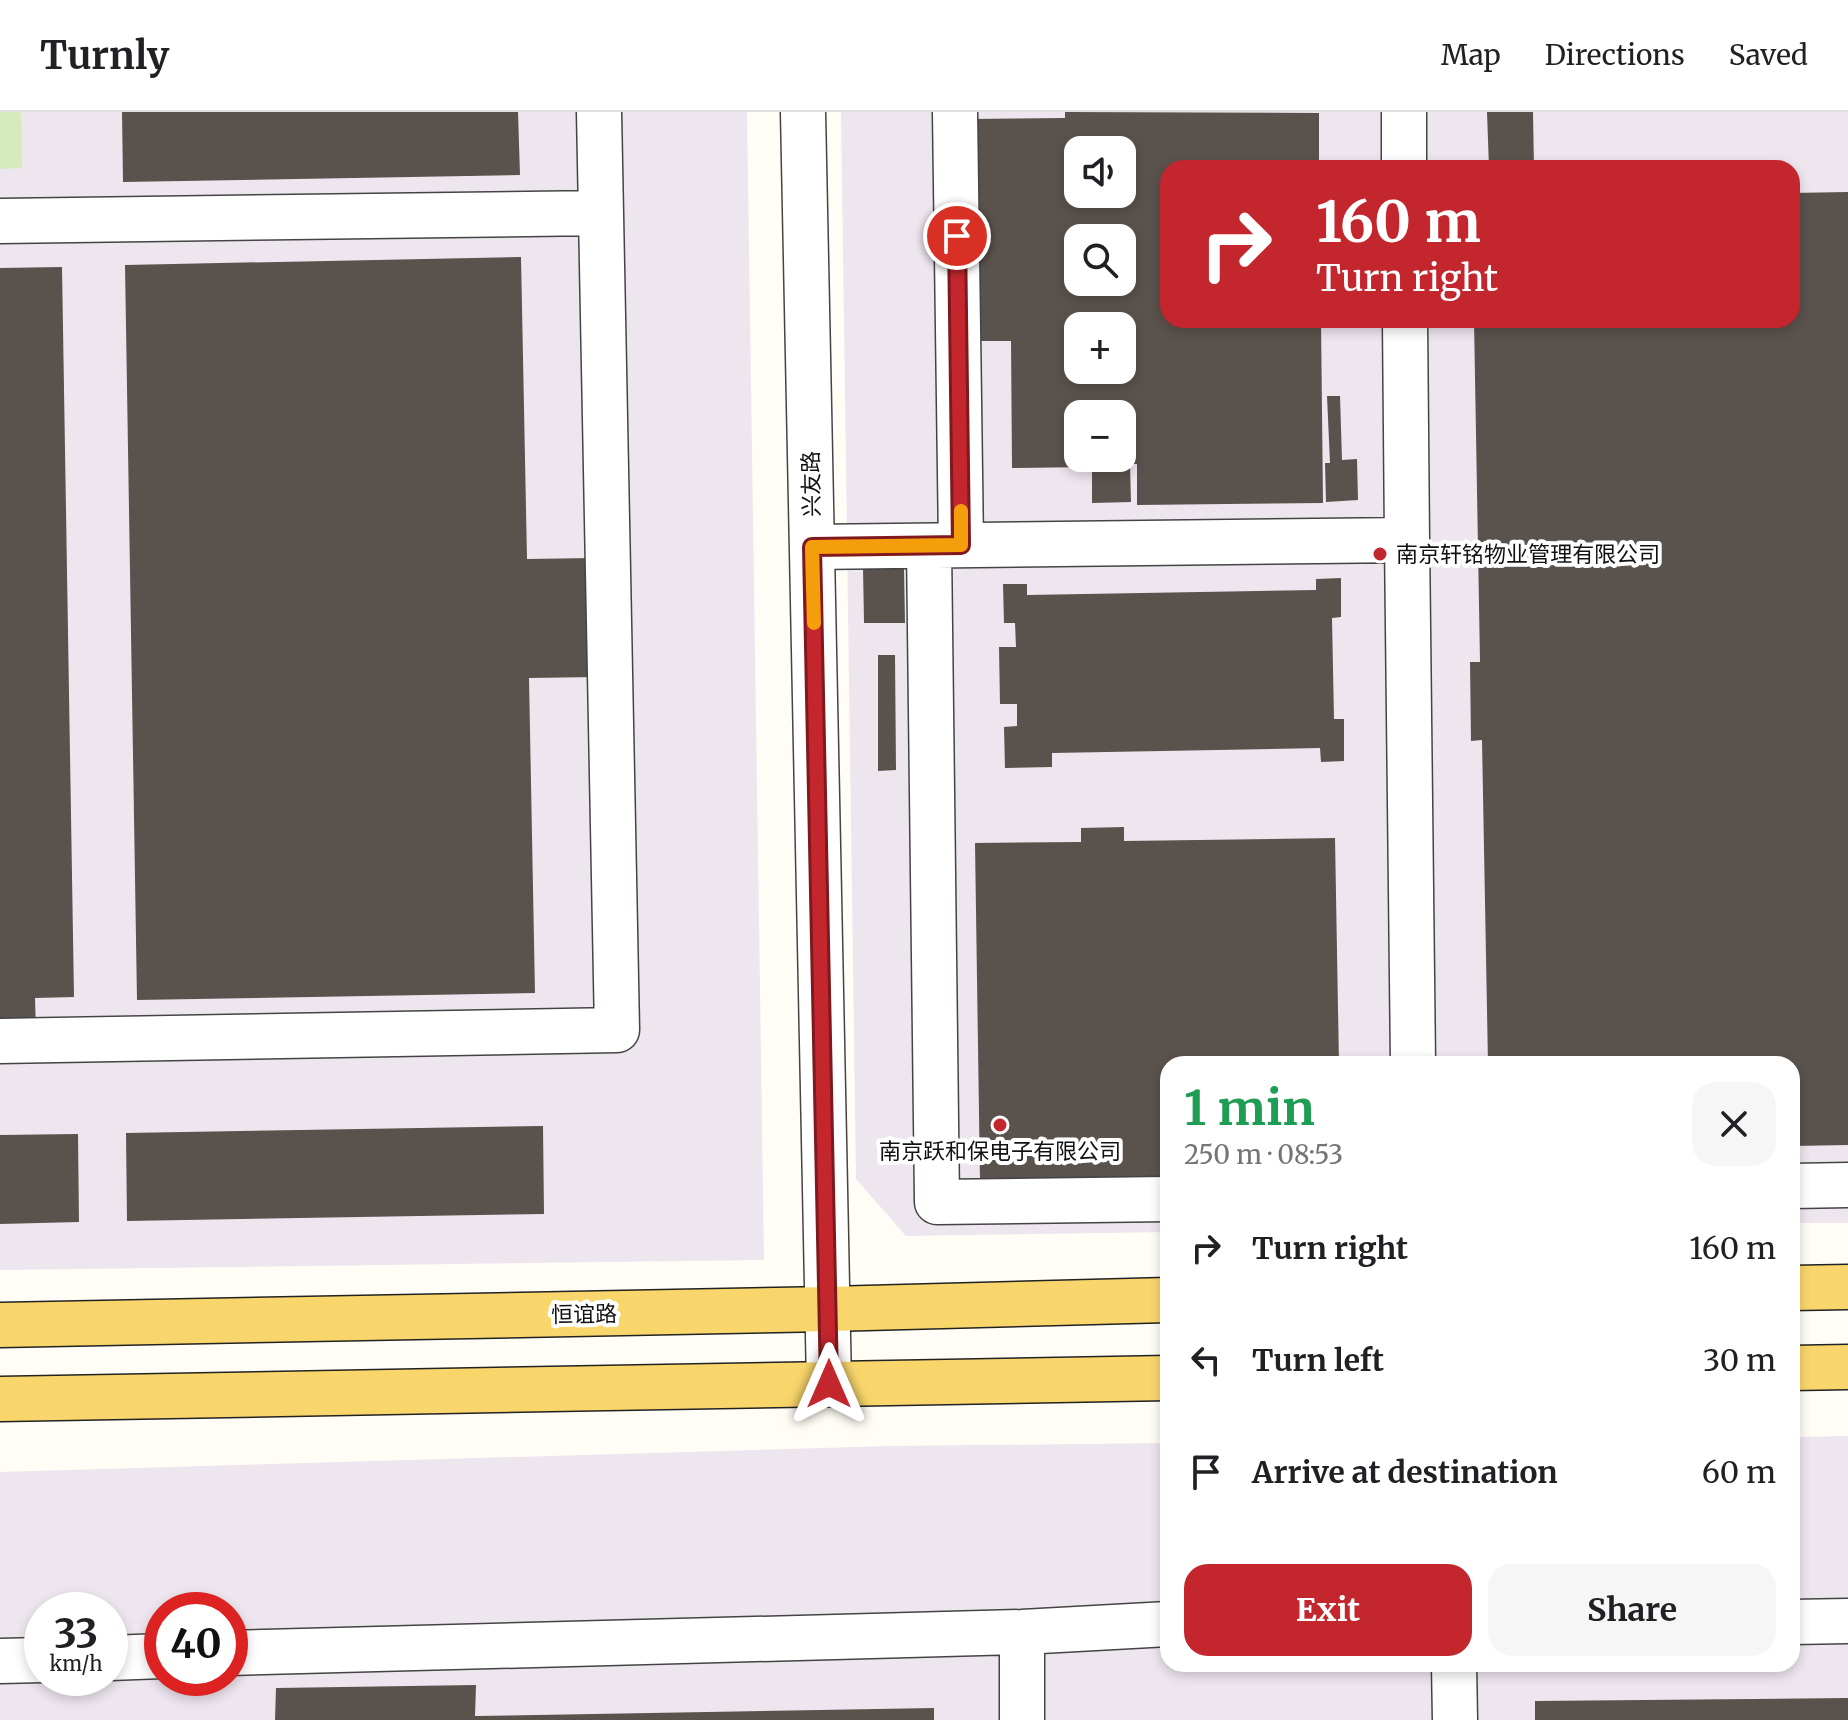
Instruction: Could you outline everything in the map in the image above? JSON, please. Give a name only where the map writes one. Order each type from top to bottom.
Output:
[{"type":"main road","points":[[1800,1288],[1848,1287]]},
{"type":"main road","name":"恒谊路","points":[[0,1325],[1160,1300]]},
{"type":"main road","points":[[1800,1368],[1848,1367]]},
{"type":"main road","points":[[0,1399],[1160,1378]]},
{"type":"street","points":[[0,1041],[617,1030],[599,112]]},
{"type":"street","name":"兴友路","points":[[803,112],[829,1384]]},
{"type":"street","points":[[955,112],[945,546],[937,1202],[1160,1199]]},
{"type":"street","points":[[1404,112],[1404,160]]},
{"type":"street","points":[[0,221],[601,213]]},
{"type":"street","points":[[1405,328],[1413,1056]]},
{"type":"street","points":[[812,547],[1407,540]]},
{"type":"street","points":[[1800,1186],[1848,1185]]},
{"type":"street","points":[[1800,1622],[1848,1621]]},
{"type":"street","points":[[248,1653],[1022,1632],[1160,1624]]},
{"type":"street","points":[[1022,1632],[1022,1720]]},
{"type":"street","points":[[0,1661],[24,1660]]},
{"type":"street","points":[[1454,1672],[1455,1720]]},
{"type":"shaded area","points":[[0,112],[747,112],[764,1260],[0,1270]]},
{"type":"shaded area","points":[[841,112],[1848,112],[1848,1223],[1800,1223],[1800,1056],[1160,1056],[1160,1232],[906,1236],[856,1179]]},
{"type":"shaded area","points":[[1848,1436],[1848,1720],[0,1720],[0,1472],[888,1446],[1160,1443],[1160,1672],[1800,1672],[1800,1437]]},
{"type":"green space","points":[[0,112],[21,112],[22,168],[0,169]]},
{"type":"building","points":[[122,112],[518,112],[520,175],[123,182]]},
{"type":"building","points":[[1065,112],[1319,113],[1319,160],[1160,160],[1160,328],[1321,328],[1323,503],[1137,505],[1136,400],[1064,400],[1064,467],[1012,468],[1011,341],[970,341],[968,119],[1065,118]]},
{"type":"building","points":[[1487,112],[1533,112],[1534,160],[1489,160]]},
{"type":"building","points":[[1848,192],[1848,1145],[1800,1146],[1800,1056],[1488,1056],[1482,740],[1471,741],[1470,662],[1480,662],[1474,328],[1800,328],[1800,193]]},
{"type":"building","points":[[521,257],[527,559],[594,558],[598,677],[529,678],[535,993],[137,1000],[125,265]]},
{"type":"building","points":[[62,267],[74,997],[35,998],[36,1031],[0,1031],[0,268]]},
{"type":"building","points":[[1327,396],[1340,396],[1342,460],[1357,459],[1358,500],[1326,502],[1325,463],[1330,463]]},
{"type":"building","points":[[1092,472],[1130,472],[1131,502],[1092,503]]},
{"type":"building","points":[[863,567],[904,567],[905,623],[864,623]]},
{"type":"building","points":[[1341,578],[1341,617],[1332,618],[1334,719],[1344,719],[1344,761],[1321,762],[1320,748],[1052,753],[1052,767],[1005,768],[1004,727],[1017,726],[1017,704],[1000,704],[999,647],[1016,647],[1015,623],[1004,623],[1003,584],[1027,584],[1027,595],[1316,590],[1316,579]]},
{"type":"building","points":[[878,655],[895,655],[896,770],[878,771]]},
{"type":"building","points":[[1124,827],[1124,841],[1335,838],[1339,1056],[1160,1056],[1160,1178],[980,1181],[975,843],[1081,842],[1081,828]]},
{"type":"building","points":[[543,1126],[544,1214],[127,1221],[126,1133]]},
{"type":"building","points":[[78,1134],[79,1222],[0,1224],[0,1135]]},
{"type":"building","points":[[476,1685],[475,1716],[934,1708],[934,1720],[275,1720],[276,1688]]},
{"type":"building","points":[[1848,1698],[1848,1720],[1535,1720],[1535,1701]]},
{"type":"slow traffic","points":[[814,623],[812,547],[961,545],[961,511]]},
{"type":"place","name":"南京轩铭物业管理有限公司","points":[[1380,554]]},
{"type":"place","name":"南京跃和保电子有限公司","points":[[1000,1125]]},
{"type":"route","points":[[829,1384],[812,547],[961,545],[957,236]]}]
